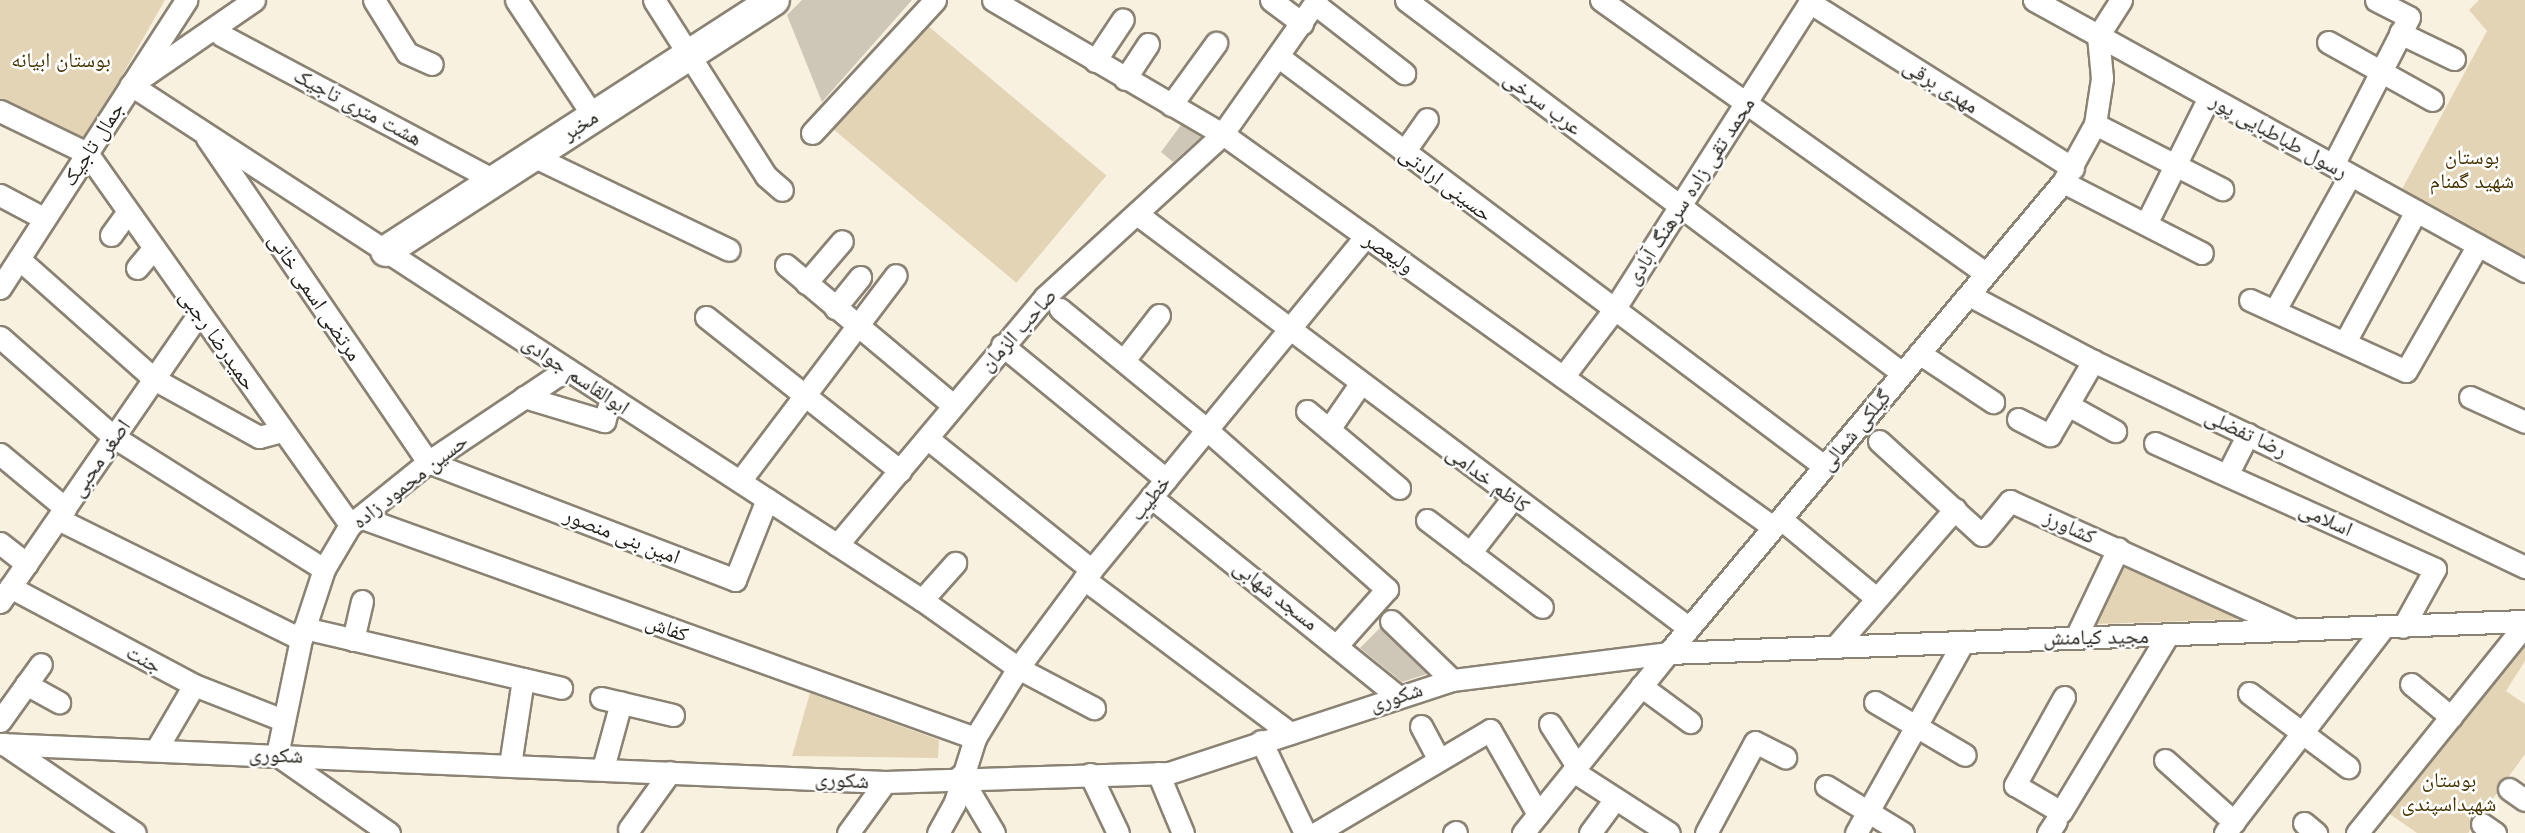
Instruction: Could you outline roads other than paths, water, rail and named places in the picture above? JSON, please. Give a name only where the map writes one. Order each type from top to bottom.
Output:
[{"type":"main road","name":"مخبر","points":[[386,251],[774,0]]},
{"type":"street","name":"جمال تاجیک","points":[[7,271],[186,0]]},
{"type":"street","points":[[131,85],[254,0]]},
{"type":"street","points":[[374,0],[407,53],[432,64]]},
{"type":"street","points":[[516,0],[593,117]]},
{"type":"street","points":[[653,0],[766,176],[782,190]]},
{"type":"street","points":[[813,133],[935,0]]},
{"type":"street","name":"ولیعصر","points":[[993,0],[1221,136],[1563,377],[1777,523],[1875,598]]},
{"type":"street","points":[[1271,0],[1302,23]]},
{"type":"street","name":"عرب سرخی","points":[[1406,0],[1902,373]]},
{"type":"street","points":[[1601,0],[1985,273]]},
{"type":"street","name":"رسول طباطبایی پور","points":[[2034,0],[2525,271]]},
{"type":"street","points":[[2098,36],[2122,0]]},
{"type":"street","points":[[2376,0],[2404,25],[2454,59]]},
{"type":"street","name":"محمد تقی زاده سرهنگ آبادی","points":[[1563,377],[1613,311],[1810,1]]},
{"type":"street","name":"مهدی برقی","points":[[1810,1],[2068,175],[2147,224],[2202,253]]},
{"type":"street","points":[[1316,2],[1404,73]]},
{"type":"street","name":"صاحب الزمان","points":[[837,545],[1002,345],[1045,297],[1221,136],[1316,2]]},
{"type":"street","points":[[1095,61],[1123,19]]},
{"type":"street","points":[[2275,310],[2342,170],[2379,70],[2404,25]]},
{"type":"street","name":"هشت متری تاجیک","points":[[221,35],[494,180]]},
{"type":"street","name":"گيلکی شمالی","points":[[1523,833],[1668,653],[2068,175],[2095,124],[2102,78],[2098,36]]},
{"type":"street","points":[[2328,42],[2432,100]]},
{"type":"street","points":[[1171,105],[1216,43]]},
{"type":"street","points":[[1125,79],[1149,44]]},
{"type":"street","name":"حسینی ارادتی","points":[[1279,57],[1613,311],[1824,466]]},
{"type":"street","name":"ابوالقاسم جوادی","points":[[131,85],[922,600],[1018,668],[1094,708]]},
{"type":"street","points":[[2147,224],[2210,97]]},
{"type":"street","points":[[0,111],[87,153]]},
{"type":"street","points":[[1404,152],[1427,119]]},
{"type":"street","points":[[2095,124],[2222,189]]},
{"type":"street","name":"مرتضی اسمی خانی","points":[[202,131],[428,462]]},
{"type":"street","name":"حمیدرضا رجبی","points":[[87,153],[281,431],[355,521]]},
{"type":"street","points":[[533,156],[729,250]]},
{"type":"street","points":[[0,195],[43,218]]},
{"type":"street","points":[[2345,342],[2416,211]]},
{"type":"street","points":[[111,236],[128,212]]},
{"type":"street","name":"کاظم خدامی","points":[[1137,214],[1288,330],[1689,628]]},
{"type":"street","name":"خطیب","points":[[939,833],[955,802],[960,776],[975,738],[1018,668],[1088,575],[1366,236]]},
{"type":"street","points":[[806,283],[842,241]]},
{"type":"street","points":[[2250,300],[2406,371],[2477,245]]},
{"type":"street","points":[[137,268],[154,248]]},
{"type":"street","points":[[786,265],[835,309],[953,405]]},
{"type":"street","points":[[7,271],[155,379],[259,437],[281,431]]},
{"type":"street","points":[[740,481],[803,394],[896,275]]},
{"type":"street","points":[[835,309],[860,277]]},
{"type":"street","name":"رضا تفضلی","points":[[1969,295],[2093,361],[2525,567]]},
{"type":"street","points":[[1060,309],[1206,429],[1387,589],[1338,644]]},
{"type":"street","name":"اصغر محبی","points":[[5,595],[200,314]]},
{"type":"street","points":[[1124,360],[1159,315]]},
{"type":"street","points":[[706,317],[900,471]]},
{"type":"street","points":[[0,337],[114,437],[324,569]]},
{"type":"street","points":[[1002,345],[1166,479]]},
{"type":"street","points":[[1919,353],[1993,402]]},
{"type":"street","points":[[2018,419],[2050,435],[2093,361]]},
{"type":"street","name":"حسین محمود زاده","points":[[277,755],[302,633],[324,569],[355,521],[428,462],[567,369]]},
{"type":"street","points":[[1329,429],[1360,384]]},
{"type":"street","points":[[524,397],[604,421],[611,399]]},
{"type":"street","points":[[2470,397],[2523,416]]},
{"type":"street","points":[[2068,405],[2115,430]]},
{"type":"street","points":[[1307,411],[1399,488]]},
{"type":"street","points":[[2227,475],[2248,434]]},
{"type":"street","points":[[927,438],[1088,575],[1290,733]]},
{"type":"street","name":"کشاورز","points":[[1879,441],[1982,535],[2010,501],[2296,631]]},
{"type":"street","name":"اسلامی","points":[[2155,443],[2435,569],[2393,627]]},
{"type":"street","points":[[0,454],[61,513],[302,633],[352,640],[561,688]]},
{"type":"street","name":"امین بنی منصور","points":[[428,462],[735,579],[767,499]]},
{"type":"street","name":"مسجد شهابی","points":[[1151,497],[1338,644],[1398,696]]},
{"type":"street","points":[[1470,553],[1513,498]]},
{"type":"street","points":[[1835,647],[1955,509]]},
{"type":"street","points":[[1427,520],[1542,607]]},
{"type":"street","name":"کفاش","points":[[355,521],[975,738]]},
{"type":"street","points":[[0,543],[27,564]]},
{"type":"street","points":[[2076,637],[2118,549]]},
{"type":"street","points":[[922,600],[955,563]]},
{"type":"street","name":"جنت","points":[[5,595],[194,685],[283,720]]},
{"type":"street","points":[[352,640],[362,601]]},
{"type":"street","points":[[1391,621],[1452,680]]},
{"type":"street","points":[[2357,833],[2525,623]]},
{"type":"street","name":"مجید کیامنش","points":[[1668,653],[2525,623]]},
{"type":"street","points":[[2165,760],[2230,827],[2302,732],[2393,627]]},
{"type":"street","points":[[2064,697],[2014,785],[2055,822],[2167,636]]},
{"type":"street","points":[[1856,833],[1963,642]]},
{"type":"street","name":"شکوری","points":[[2,744],[884,782],[960,776],[1157,773],[1183,771],[1261,741],[1452,680],[1668,653]]},
{"type":"street","points":[[0,721],[41,664]]},
{"type":"street","points":[[510,765],[523,679]]},
{"type":"street","points":[[26,684],[59,702]]},
{"type":"street","points":[[2411,684],[2451,717]]},
{"type":"street","points":[[156,751],[194,685]]},
{"type":"street","points":[[1641,686],[1690,722]]},
{"type":"street","points":[[2249,693],[2348,766]]},
{"type":"street","points":[[603,768],[611,700],[673,715]]},
{"type":"street","points":[[1875,702],[1965,755]]},
{"type":"street","points":[[1550,724],[1575,769],[1615,799],[1669,833]]},
{"type":"street","points":[[1421,726],[1439,760]]},
{"type":"street","points":[[1316,833],[1490,730],[1538,814]]},
{"type":"street","points":[[1261,741],[1305,833]]},
{"type":"street","points":[[1706,833],[1755,742],[1785,757]]},
{"type":"street","points":[[2,744],[135,833]]},
{"type":"street","points":[[277,755],[388,833]]},
{"type":"street","points":[[629,829],[670,772]]},
{"type":"street","points":[[1157,773],[1182,833]]},
{"type":"street","points":[[1090,774],[1118,833]]},
{"type":"street","points":[[960,776],[994,833]]},
{"type":"street","points":[[848,833],[884,782]]},
{"type":"street","points":[[1826,786],[1903,833]]},
{"type":"street","points":[[1590,833],[1615,799]]},
{"type":"park label","name":"بوستان ابیانه","points":[[61,60]]},
{"type":"park label","name":"بوستان شهید گمنام","points":[[2472,169]]},
{"type":"park label","name":"بوستان شهیداسپندی","points":[[2449,792]]}]
